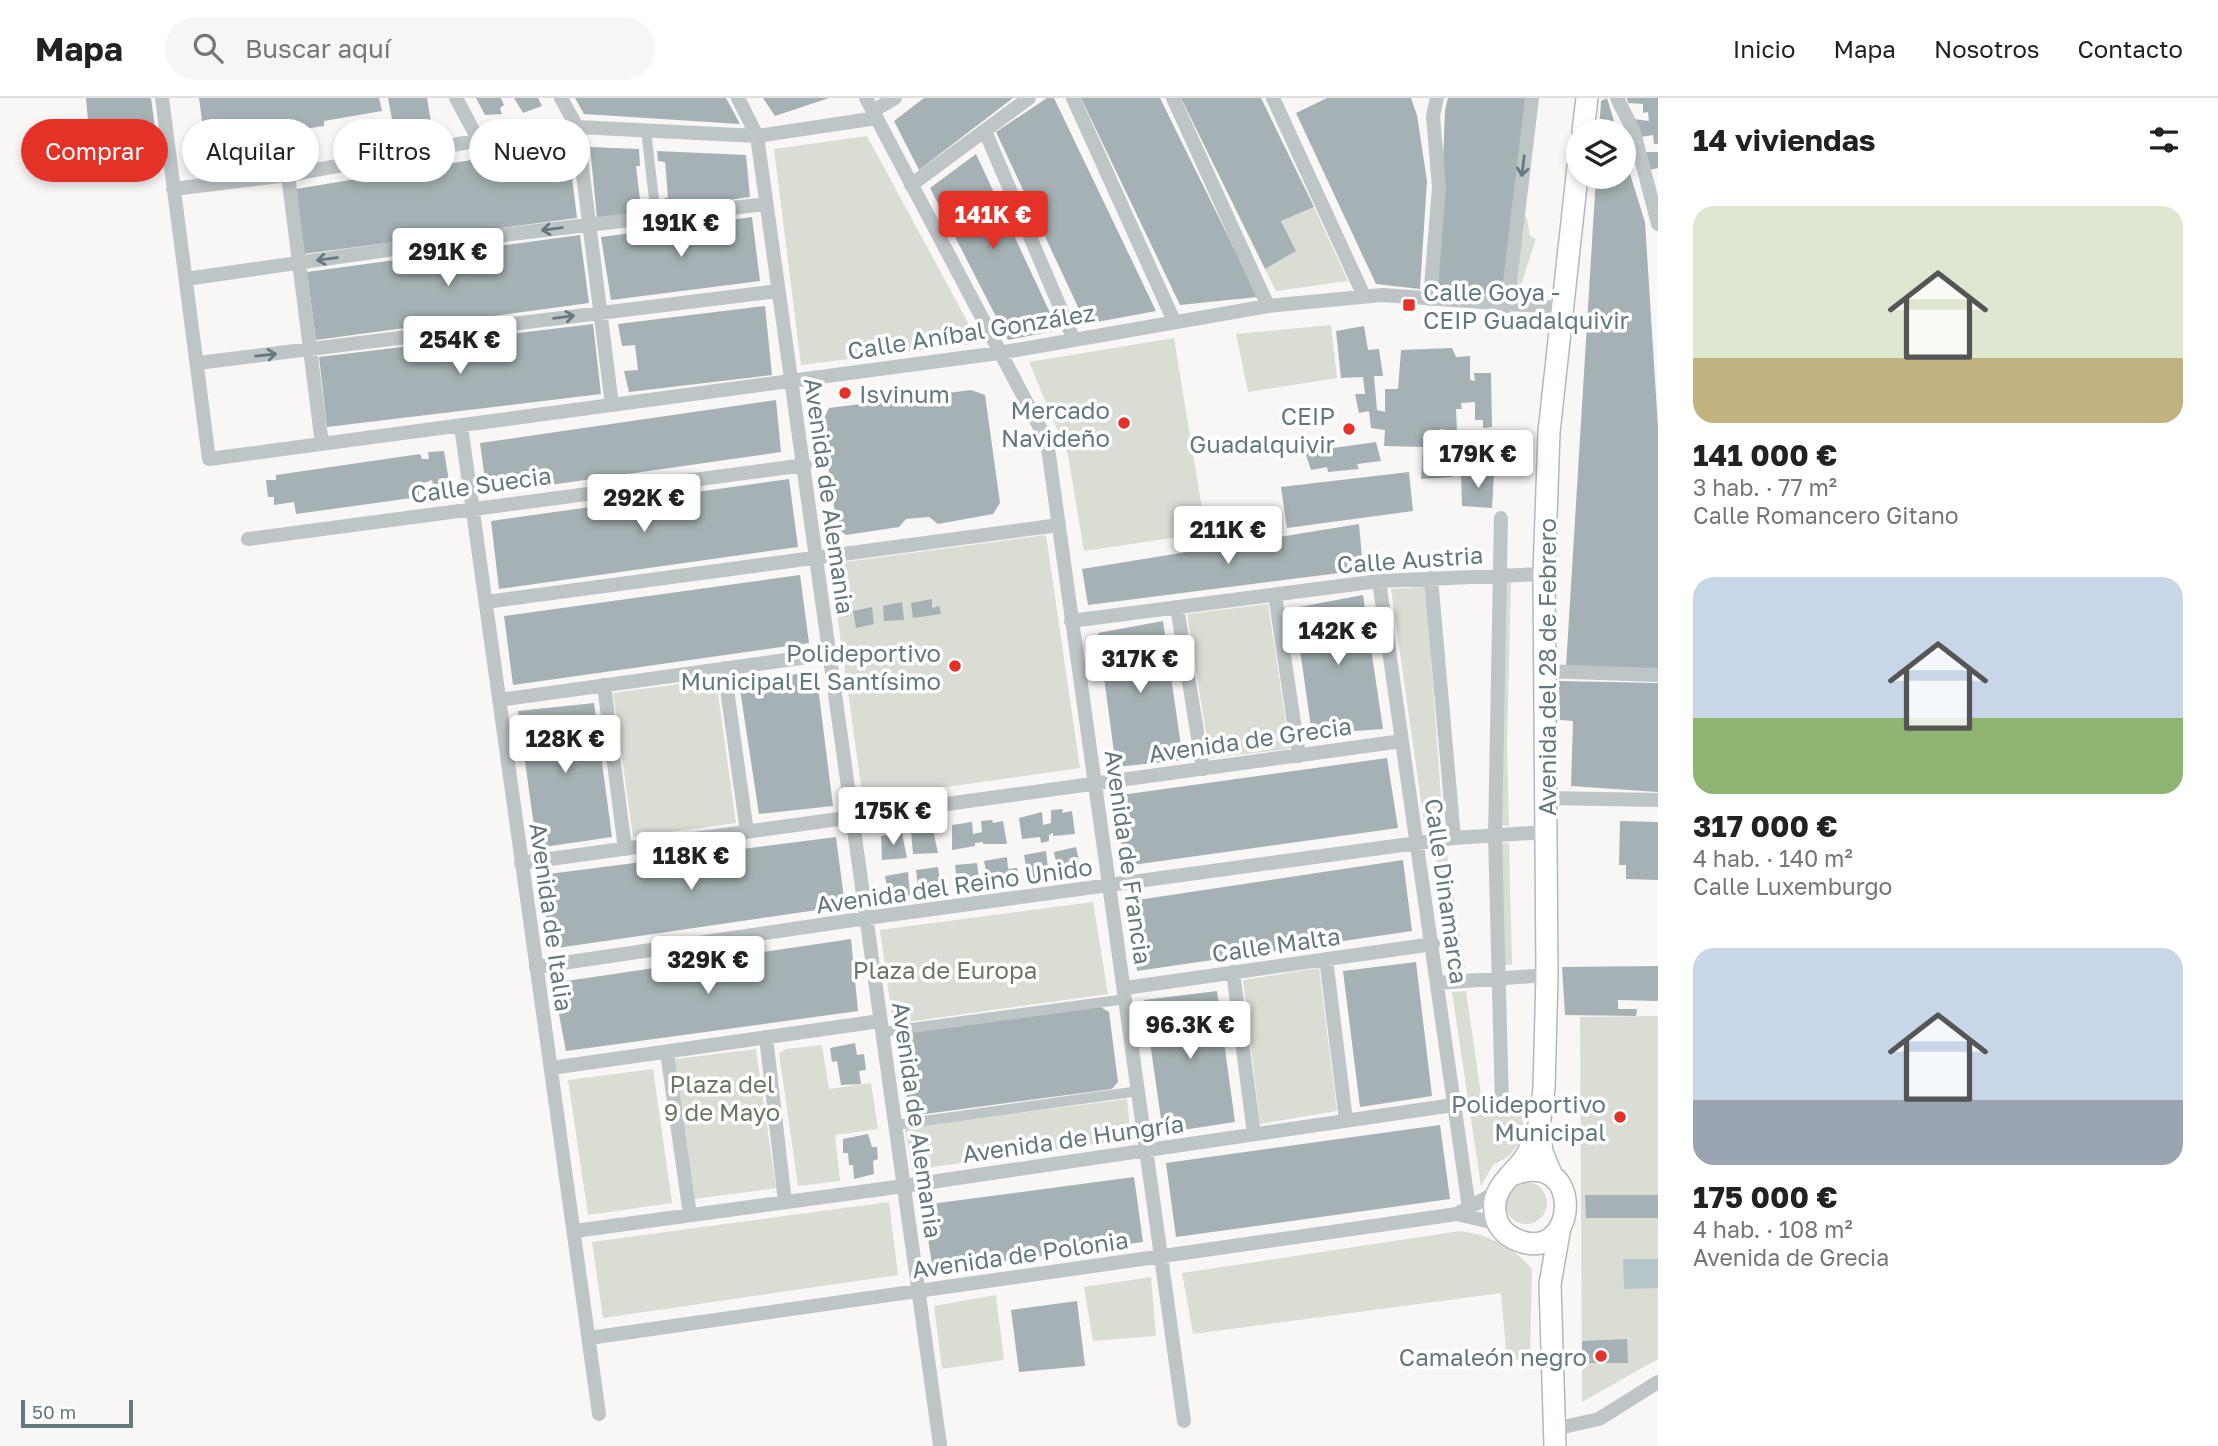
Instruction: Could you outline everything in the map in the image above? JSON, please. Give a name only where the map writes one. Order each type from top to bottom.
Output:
[{"type":"main road","points":[[1584,119],[1587,98]]},
{"type":"main road","name":"Avenida del 28 de Febrero","points":[[1539,1126],[1544,1089],[1547,975],[1543,671],[1549,432],[1575,189]]},
{"type":"main road","points":[[1539,1126],[1528,1153],[1514,1174],[1497,1192],[1494,1210],[1499,1224],[1511,1237],[1522,1242],[1538,1256],[1550,1284]]},
{"type":"main road","points":[[1539,1126],[1542,1152],[1566,1196],[1567,1209],[1560,1227],[1550,1284],[1554,1438]]},
{"type":"main road","points":[[1514,1174],[1535,1170],[1555,1176]]},
{"type":"main road","points":[[1522,1242],[1545,1240],[1560,1227]]},
{"type":"street","points":[[162,98],[198,363],[778,291]]},
{"type":"street","points":[[456,98],[469,122]]},
{"type":"street","points":[[561,98],[572,119]]},
{"type":"street","name":"Avenida de Alemania","points":[[738,98],[757,136],[940,1445]]},
{"type":"street","points":[[590,128],[757,136],[872,109],[895,98]]},
{"type":"street","points":[[911,185],[1030,98]]},
{"type":"street","points":[[1073,98],[1174,321]]},
{"type":"street","points":[[1173,98],[1268,306]]},
{"type":"street","points":[[1273,98],[1364,296]]},
{"type":"street","points":[[1424,98],[1433,117]]},
{"type":"street","points":[[1430,299],[1439,187],[1433,117],[1437,98]]},
{"type":"street","points":[[1507,306],[1532,98]]},
{"type":"street","points":[[1617,98],[1634,132],[1658,225]]},
{"type":"street","name":"Avenida de Francia","points":[[872,109],[1047,441],[1184,1421]]},
{"type":"street","points":[[646,130],[656,217]]},
{"type":"street","points":[[985,131],[1074,340]]},
{"type":"street","points":[[319,169],[469,143]]},
{"type":"street","points":[[173,189],[230,182]]},
{"type":"street","points":[[289,182],[322,444]]},
{"type":"street","points":[[583,182],[612,405]]},
{"type":"street","points":[[186,279],[766,204]]},
{"type":"street","name":"Calle Aníbal González","points":[[198,363],[209,459],[999,354],[1268,306],[1364,296],[1542,306],[1562,310]]},
{"type":"street","name":"Avenida de Italia","points":[[461,426],[599,1414]]},
{"type":"street","name":"Calle Suecia","points":[[248,539],[805,465]]},
{"type":"street","name":"Avenida del 28 de Febrero","points":[[1501,517],[1495,835],[1502,1105]]},
{"type":"street","points":[[486,601],[1059,525]]},
{"type":"street","name":"Calle Austria","points":[[1071,621],[1378,581],[1544,574]]},
{"type":"street","points":[[1431,578],[1454,838]]},
{"type":"street","name":"Calle Dinamarca","points":[[1378,581],[1433,944],[1463,1211]]},
{"type":"street","points":[[1275,595],[1299,756]]},
{"type":"street","points":[[1177,607],[1203,769]]},
{"type":"street","points":[[499,700],[829,653]]},
{"type":"street","points":[[724,668],[747,832]]},
{"type":"street","points":[[1543,671],[1658,675]]},
{"type":"street","points":[[604,685],[625,849]]},
{"type":"street","name":"Avenida de Grecia","points":[[521,863],[1402,741]]},
{"type":"street","points":[[1544,798],[1658,800]]},
{"type":"street","name":"Avenida del Reino Unido","points":[[536,967],[867,918],[1454,838],[1546,832]]},
{"type":"street","name":"Calle Malta","points":[[1125,993],[1233,972],[1433,944]]},
{"type":"street","points":[[1326,959],[1346,1120]]},
{"type":"street","points":[[1233,972],[1254,1134]]},
{"type":"street","points":[[1438,983],[1547,975]]},
{"type":"street","points":[[551,1069],[766,1037],[881,1026],[1125,993]]},
{"type":"street","points":[[766,1037],[785,1202]]},
{"type":"street","points":[[667,1052],[690,1215]]},
{"type":"street","points":[[895,1125],[1139,1091]]},
{"type":"street","name":"Avenida de Hungría","points":[[575,1231],[904,1186],[1453,1105]]},
{"type":"street","name":"Avenida de Polonia","points":[[589,1338],[1463,1211],[1497,1192]]},
{"type":"street","name":"Avenida de Polonia","points":[[1463,1211],[1499,1224]]},
{"type":"street","points":[[1554,1438],[1599,1419],[1658,1382]]},
{"type":"green space","points":[[867,136],[979,343],[801,365],[774,149]]},
{"type":"green space","points":[[1314,207],[1348,281],[1276,291],[1265,269],[1296,251],[1281,221]]},
{"type":"green space","points":[[1521,208],[1527,219],[1530,236],[1536,239],[1518,294],[1515,296]]},
{"type":"green space","points":[[1331,325],[1337,378],[1248,392],[1236,334]]},
{"type":"green space","points":[[1174,338],[1206,533],[1084,551],[1068,455],[1029,362]]},
{"type":"green space","name":"Polideportivo Municipal El Santísimo","points":[[1046,535],[1080,768],[863,799],[830,564]]},
{"type":"green space","points":[[1511,580],[1507,745],[1509,826],[1499,825],[1501,581]]},
{"type":"green space","points":[[1426,587],[1443,826],[1425,829],[1391,589]]},
{"type":"green space","points":[[1268,604],[1290,749],[1210,758],[1187,614]]},
{"type":"green space","points":[[716,679],[736,823],[633,837],[613,693]]},
{"type":"green space","points":[[1499,843],[1509,843],[1512,965],[1503,965]]},
{"type":"green space","points":[[1447,854],[1465,968],[1450,968],[1436,855]]},
{"type":"green space","name":"Plaza de Europa","points":[[1093,902],[1108,994],[893,1024],[880,930]]},
{"type":"green space","points":[[1319,968],[1337,1111],[1260,1124],[1243,980]]},
{"type":"green space","points":[[1466,991],[1483,1108],[1527,1106],[1518,1145],[1509,1156],[1493,1165],[1481,1186],[1452,992]]},
{"type":"green space","name":"Polideportivo Municipal","points":[[1658,1016],[1658,1359],[1582,1402],[1580,1017]]},
{"type":"green space","points":[[822,1045],[829,1089],[871,1083],[878,1129],[835,1135],[840,1181],[798,1186],[779,1053],[786,1049]]},
{"type":"green space","name":"Plaza del 9 de Mayo","points":[[756,1049],[776,1188],[695,1199],[675,1059]]},
{"type":"green space","points":[[653,1069],[672,1203],[588,1215],[568,1080]]},
{"type":"green space","points":[[1127,1099],[1131,1139],[912,1170],[905,1128]]},
{"type":"green space","points":[[1526,1182],[1541,1188],[1547,1203],[1541,1218],[1526,1224],[1511,1218],[1505,1203],[1511,1188]]},
{"type":"green space","points":[[889,1202],[898,1275],[603,1318],[592,1242]]},
{"type":"green space","points":[[1460,1231],[1499,1243],[1517,1254],[1532,1269],[1530,1357],[1507,1362],[1501,1293],[1193,1334],[1182,1273]]},
{"type":"green space","points":[[1151,1277],[1156,1336],[1093,1341],[1084,1287]]},
{"type":"green space","points":[[996,1295],[1004,1360],[942,1369],[934,1306]]},
{"type":"shaded area","points":[[1623,1259],[1658,1259],[1658,1288],[1624,1289]]},
{"type":"building","points":[[86,98],[151,98],[154,119],[88,119]]},
{"type":"building","points":[[199,98],[379,98],[382,111],[324,121],[324,126],[319,127],[319,119],[202,119]]},
{"type":"building","points":[[388,98],[427,98],[430,119],[392,119]]},
{"type":"building","points":[[476,98],[501,98],[504,105],[500,108],[502,114],[485,115]]},
{"type":"building","points":[[514,98],[538,98],[542,106],[523,113]]},
{"type":"building","points":[[575,98],[726,98],[740,124],[584,114]]},
{"type":"building","points":[[763,98],[829,98],[775,116]]},
{"type":"building","points":[[924,98],[1013,98],[919,170],[894,121]]},
{"type":"building","points":[[1047,98],[1054,98],[1156,311],[1086,324],[996,132]]},
{"type":"building","points":[[1081,98],[1160,98],[1258,297],[1180,305]]},
{"type":"building","points":[[1181,98],[1261,98],[1314,207],[1281,221],[1296,251],[1265,269]]},
{"type":"building","points":[[1327,98],[1411,98],[1417,115],[1427,181],[1420,289],[1376,284],[1296,113]]},
{"type":"building","points":[[1448,98],[1529,98],[1503,296],[1438,290],[1445,110]]},
{"type":"building","points":[[1607,98],[1613,119],[1600,119],[1601,101]]},
{"type":"building","points":[[1627,98],[1658,98],[1658,144],[1654,144],[1653,135],[1641,137],[1636,124],[1636,119],[1649,121],[1648,112],[1643,113],[1643,104],[1628,103]]},
{"type":"building","points":[[590,147],[639,149],[640,166],[636,166],[640,200],[646,200],[645,213],[597,218]]},
{"type":"building","points":[[657,151],[746,155],[750,197],[665,209],[664,199],[668,197],[665,162],[658,161]]},
{"type":"building","points":[[1646,152],[1658,152],[1658,168],[1649,170]]},
{"type":"building","points":[[976,154],[1058,330],[1008,340],[930,188]]},
{"type":"building","points":[[469,160],[469,182],[573,182],[577,218],[303,254],[296,189],[338,182],[455,182],[455,163]]},
{"type":"building","points":[[1595,189],[1635,189],[1645,222],[1658,427],[1658,669],[1566,667]]},
{"type":"building","points":[[752,217],[760,281],[611,300],[601,237]]},
{"type":"building","points":[[580,235],[589,303],[316,340],[307,272]]},
{"type":"building","points":[[765,306],[772,375],[629,392],[624,371],[638,370],[635,345],[622,346],[618,324]]},
{"type":"building","points":[[593,324],[601,394],[327,427],[319,357]]},
{"type":"building","points":[[1364,326],[1368,350],[1379,349],[1383,376],[1374,376],[1377,410],[1385,412],[1385,389],[1398,389],[1401,350],[1452,348],[1456,357],[1470,356],[1470,380],[1475,381],[1474,373],[1491,373],[1492,427],[1483,428],[1483,420],[1475,420],[1475,402],[1461,403],[1462,409],[1456,409],[1457,431],[1440,429],[1439,444],[1447,444],[1447,452],[1454,451],[1452,477],[1421,479],[1423,447],[1384,446],[1385,430],[1371,428],[1369,411],[1359,413],[1355,394],[1365,394],[1363,377],[1341,378],[1336,331]]},
{"type":"building","points":[[971,390],[985,395],[1000,503],[993,514],[938,524],[929,517],[906,519],[899,527],[846,535],[837,528],[822,422],[829,408]]},
{"type":"building","points":[[776,400],[781,452],[487,494],[480,443]]},
{"type":"building","points":[[1376,442],[1381,461],[1357,464],[1359,469],[1328,472],[1327,467],[1311,470],[1305,452]]},
{"type":"building","points":[[444,451],[452,500],[436,500],[432,480],[419,485],[419,497],[296,514],[294,502],[274,505],[274,497],[268,497],[266,480],[276,480],[276,475],[420,454],[422,459],[429,459],[428,452]]},
{"type":"building","points":[[1409,472],[1413,511],[1287,528],[1281,487]]},
{"type":"building","points":[[1494,474],[1492,508],[1462,506],[1461,475]]},
{"type":"building","points":[[789,479],[798,547],[499,589],[491,521]]},
{"type":"building","points":[[1359,524],[1363,570],[1088,605],[1082,569]]},
{"type":"building","points":[[800,575],[809,643],[513,685],[504,616]]},
{"type":"building","points":[[1363,595],[1383,729],[1312,734],[1294,608]]},
{"type":"building","points":[[932,599],[932,608],[939,606],[941,614],[913,618],[911,603]]},
{"type":"building","points":[[902,602],[904,620],[884,621],[883,606]]},
{"type":"building","points":[[872,607],[874,624],[856,628],[853,611]]},
{"type":"building","points":[[1163,621],[1183,760],[1116,767],[1098,633]]},
{"type":"building","points":[[816,671],[833,806],[759,814],[739,683]]},
{"type":"building","points":[[1559,681],[1658,683],[1658,792],[1571,786],[1573,721],[1560,720]]},
{"type":"building","points":[[594,703],[612,837],[537,848],[518,711]]},
{"type":"building","points":[[1387,758],[1398,828],[1125,866],[1114,796]]},
{"type":"building","points":[[1063,809],[1062,813],[1072,811],[1075,834],[1053,836],[1053,833],[1049,835],[1049,841],[1041,843],[1040,837],[1022,839],[1019,818],[1042,812],[1043,825],[1051,823],[1051,810]]},
{"type":"building","points":[[992,820],[993,823],[1003,821],[1007,844],[983,842],[952,850],[952,825],[972,822],[973,834],[982,832],[981,821]]},
{"type":"building","points":[[1620,821],[1658,822],[1658,880],[1626,879],[1626,865],[1619,865]]},
{"type":"building","points":[[933,830],[938,853],[913,854],[911,831]]},
{"type":"building","points":[[902,833],[907,858],[882,860],[881,836]]},
{"type":"building","points":[[836,837],[845,906],[550,949],[541,875]]},
{"type":"building","points":[[1076,847],[1081,872],[1059,876],[1054,852]]},
{"type":"building","points":[[1046,851],[1049,877],[1028,879],[1024,855]]},
{"type":"building","points":[[1007,857],[1008,869],[1017,868],[1020,882],[989,885],[984,861]]},
{"type":"building","points":[[1403,860],[1412,931],[1137,971],[1131,901]]},
{"type":"building","points":[[977,863],[980,887],[958,891],[955,865]]},
{"type":"building","points":[[938,867],[941,891],[919,895],[916,870]]},
{"type":"building","points":[[908,872],[910,895],[889,899],[885,876]]},
{"type":"building","points":[[851,939],[858,1011],[566,1051],[553,983]]},
{"type":"building","points":[[1416,962],[1432,1096],[1360,1107],[1343,971]]},
{"type":"building","points":[[1658,966],[1658,1001],[1618,1000],[1618,1009],[1637,1009],[1636,1016],[1565,1015],[1562,967]]},
{"type":"building","points":[[1217,991],[1235,1122],[1163,1133],[1144,1000]]},
{"type":"building","points":[[1099,1006],[1109,1012],[1118,1082],[1112,1089],[918,1115],[909,1110],[899,1040],[906,1033]]},
{"type":"building","points":[[855,1043],[857,1055],[864,1054],[866,1070],[859,1071],[861,1084],[841,1085],[837,1061],[832,1062],[830,1048]]},
{"type":"building","points":[[1440,1125],[1450,1199],[1176,1237],[1166,1163]]},
{"type":"building","points":[[868,1134],[872,1147],[877,1147],[878,1159],[873,1161],[874,1174],[854,1179],[853,1165],[849,1165],[848,1153],[843,1153],[843,1139]]},
{"type":"building","points":[[1134,1177],[1143,1242],[933,1271],[923,1205]]},
{"type":"building","points":[[1585,1195],[1658,1195],[1658,1218],[1586,1218]]},
{"type":"building","points":[[1077,1301],[1085,1366],[1019,1372],[1011,1310]]},
{"type":"building","points":[[1627,1339],[1628,1363],[1582,1363],[1582,1341]]},
{"type":"place","name":"Calle Goya - CEIP Guadalquivir","points":[[1409,305]]},
{"type":"place","name":"Isvinum","points":[[845,393]]},
{"type":"place","name":"Mercado Navideño","points":[[1124,423]]},
{"type":"place","name":"CEIP Guadalquivir","points":[[1349,429]]},
{"type":"place","name":"Polideportivo Municipal El Santísimo","points":[[955,666]]},
{"type":"place","name":"Polideportivo Municipal","points":[[1620,1117]]},
{"type":"place","name":"Camaleón negro","points":[[1601,1356]]}]
